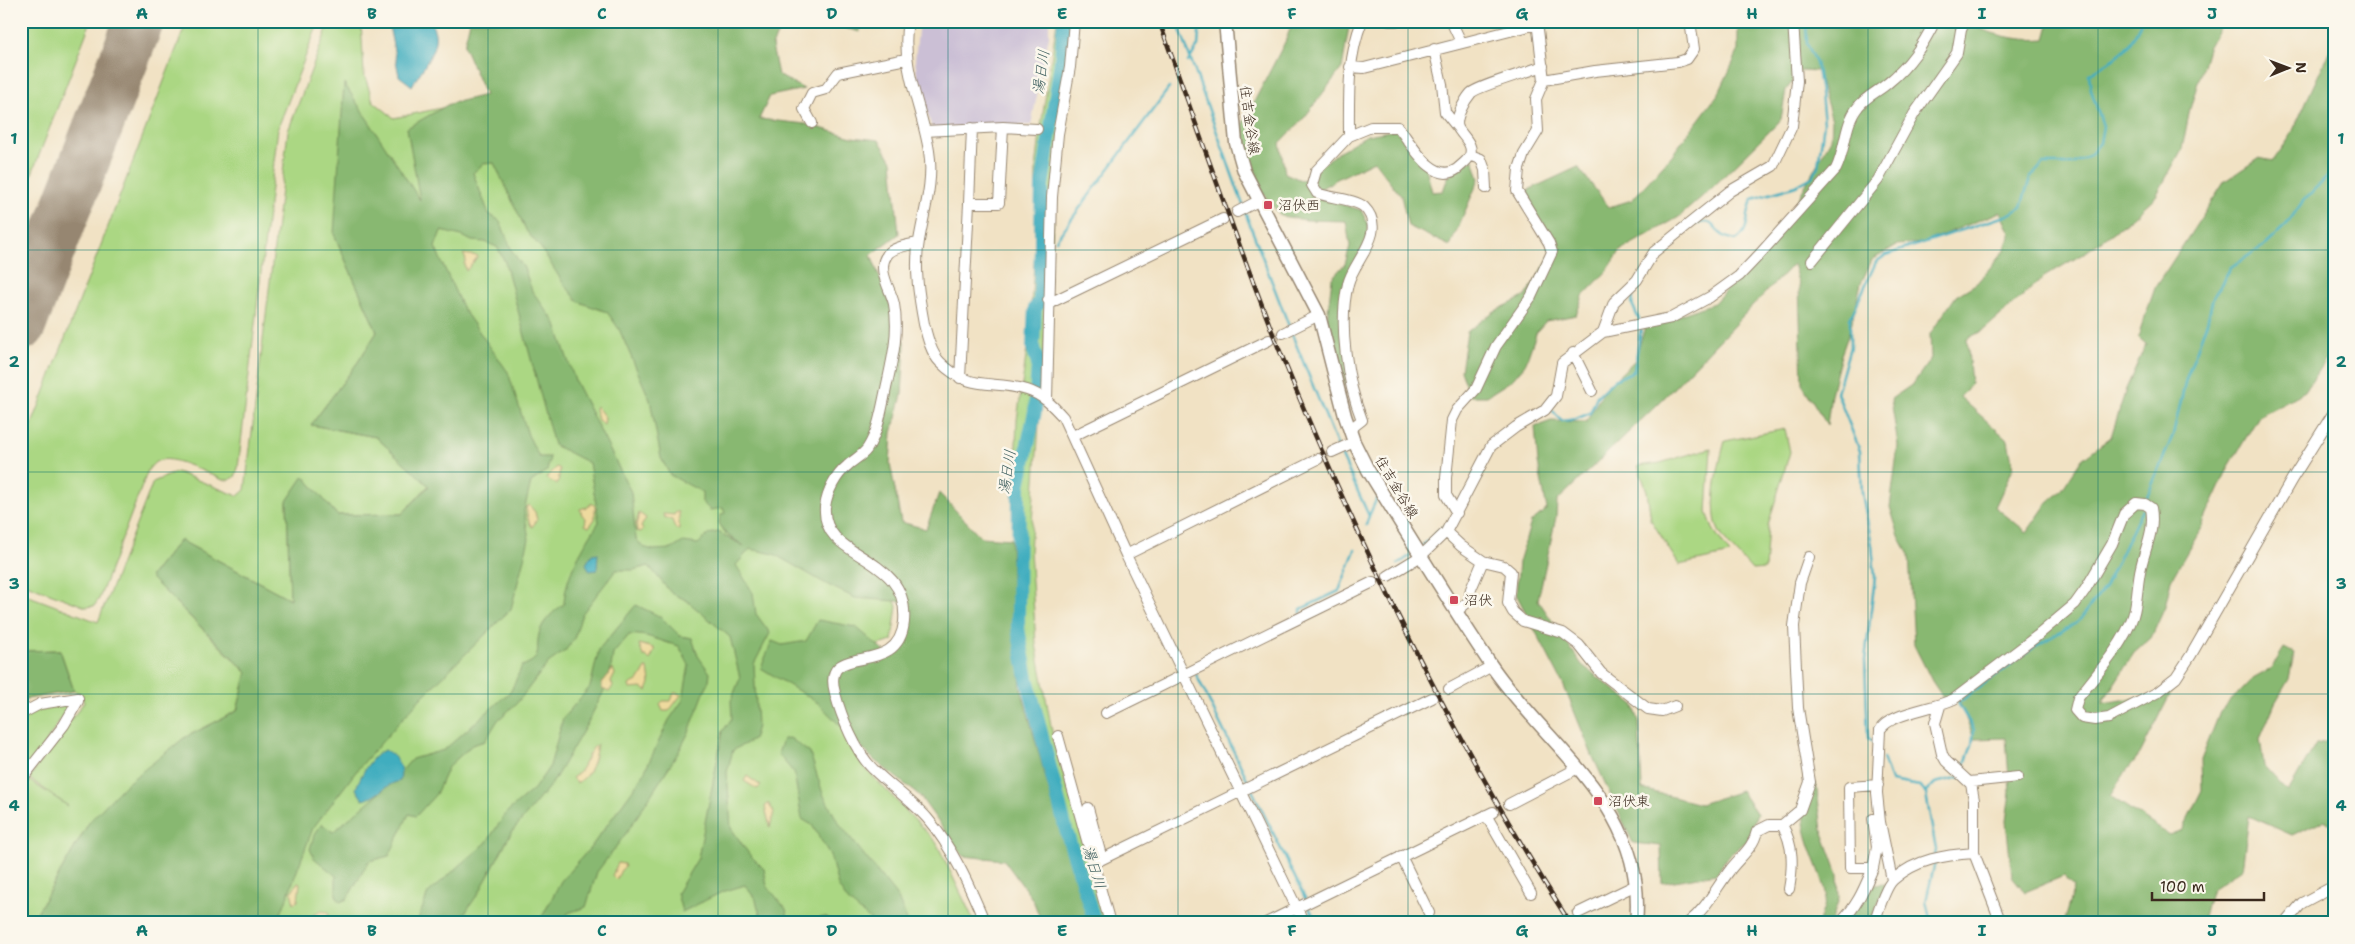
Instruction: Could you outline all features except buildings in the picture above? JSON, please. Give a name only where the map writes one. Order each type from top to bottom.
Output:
[{"type":"main road","name":"住吉金谷線","points":[[1225,21],[1236,143],[1244,170],[1258,201],[1319,315],[1352,436],[1368,470],[1456,612],[1492,666],[1525,708],[1600,794],[1615,819],[1630,855],[1638,898],[1636,923]]},
{"type":"street","points":[[908,21],[905,44],[906,59],[925,131],[930,172],[928,195],[918,243],[917,282],[927,338],[938,360],[960,378],[972,383],[1018,388],[1045,399],[1063,417],[1126,555],[1185,675],[1247,789],[1303,905],[1304,923]]},
{"type":"street","points":[[1045,399],[1053,189],[1058,134],[1070,67],[1074,21]]},
{"type":"street","points":[[1349,136],[1350,67],[1355,41],[1362,21]]},
{"type":"street","points":[[1389,21],[1396,21]]},
{"type":"street","points":[[1451,21],[1460,42]]},
{"type":"street","points":[[1544,80],[1595,71],[1678,62],[1687,59],[1694,49],[1690,21]]},
{"type":"street","points":[[1603,332],[1614,302],[1637,280],[1654,252],[1724,195],[1773,166],[1792,126],[1797,81],[1794,21]]},
{"type":"street","points":[[1388,576],[1421,556],[1446,532],[1491,446],[1516,427],[1545,410],[1556,396],[1562,363],[1572,353],[1603,332],[1671,318],[1710,297],[1739,276],[1836,169],[1841,158],[1847,130],[1858,105],[1889,82],[1907,65],[1922,48],[1935,21]]},
{"type":"street","points":[[1812,261],[1878,180],[1914,114],[1957,53],[1961,30],[1965,21]]},
{"type":"street","points":[[1350,67],[1364,68],[1537,23],[1544,80],[1536,99],[1538,131],[1524,154],[1519,170],[1517,191],[1549,243],[1552,252],[1532,296],[1496,346],[1476,389],[1457,410],[1452,420],[1446,495],[1457,513]]},
{"type":"street","points":[[1336,450],[1352,436],[1362,420],[1352,394],[1344,325],[1345,302],[1348,282],[1371,240],[1372,223],[1365,208],[1359,204],[1323,196],[1316,193],[1312,185],[1316,171],[1349,136],[1371,128],[1398,127],[1423,160],[1442,173],[1453,172],[1463,164],[1470,155],[1470,147],[1445,112],[1442,84],[1434,49]]},
{"type":"street","points":[[812,123],[804,109],[812,93],[826,89],[838,73],[906,59]]},
{"type":"street","points":[[1457,127],[1464,106],[1473,92],[1543,66]]},
{"type":"street","points":[[925,131],[1003,127],[1037,129]]},
{"type":"street","points":[[970,203],[999,204],[1003,127]]},
{"type":"street","points":[[960,378],[970,203],[972,128]]},
{"type":"street","points":[[1470,155],[1481,159],[1485,170],[1486,188]]},
{"type":"street","points":[[1237,212],[1258,201]]},
{"type":"street","points":[[1048,300],[1056,300],[1223,219]]},
{"type":"street","points":[[918,243],[894,249],[887,254],[884,262],[883,272],[893,302],[896,322],[896,343],[878,422],[865,452],[845,467],[833,482],[825,509],[830,531],[847,548],[887,574],[897,585],[904,605],[902,636],[888,652],[841,664],[834,673],[834,691],[843,718],[861,753],[871,768],[918,809],[936,829],[960,868],[985,923]]},
{"type":"street","points":[[1283,333],[1319,315]]},
{"type":"street","points":[[1073,436],[1269,340]]},
{"type":"street","points":[[1572,353],[1592,391]]},
{"type":"street","points":[[1840,923],[1851,912],[1873,868],[1877,846],[1874,785],[1879,758],[1880,730],[1883,724],[1895,717],[1940,706],[1954,699],[1994,670],[2075,604],[2086,590],[2112,544],[2124,514],[2136,503],[2145,504],[2151,508],[2153,522],[2141,567],[2133,616],[2123,636],[2078,698],[2075,710],[2082,718],[2096,720],[2109,718],[2158,692],[2176,678],[2192,655],[2292,479],[2334,412]]},
{"type":"street","points":[[1126,555],[1318,459]]},
{"type":"street","points":[[1446,532],[1461,546],[1483,561],[1504,566],[1511,572],[1508,603],[1513,612],[1523,621],[1563,632],[1579,645],[1601,673],[1648,709],[1662,710],[1676,706]]},
{"type":"street","points":[[1688,923],[1700,914],[1729,870],[1755,840],[1757,831],[1769,825],[1782,825],[1800,810],[1810,782],[1798,708],[1794,626],[1800,583],[1809,557]]},
{"type":"street","points":[[1456,612],[1469,601],[1471,589],[1483,561]]},
{"type":"street","points":[[1106,712],[1373,582]]},
{"type":"street","points":[[1449,689],[1492,666]]},
{"type":"street","points":[[21,714],[40,704],[78,698],[64,725],[21,780]]},
{"type":"street","points":[[1092,864],[1432,698]]},
{"type":"street","points":[[1940,706],[1936,723],[1942,754],[1946,762],[1964,776],[1974,800],[1974,853],[2001,923]]},
{"type":"street","points":[[1058,736],[1092,864],[1110,923]]},
{"type":"street","points":[[1509,804],[1578,768]]},
{"type":"street","points":[[1964,776],[2018,778]]},
{"type":"street","points":[[1873,868],[1850,868],[1849,787],[1874,785]]},
{"type":"street","points":[[1874,785],[1892,880],[1874,923]]},
{"type":"street","points":[[1088,808],[1102,859]]},
{"type":"street","points":[[1266,923],[1490,813],[1531,893]]},
{"type":"street","points":[[1782,825],[1790,837],[1793,859],[1789,890]]},
{"type":"street","points":[[1892,880],[1914,866],[1935,858],[1974,853]]},
{"type":"street","points":[[1401,856],[1429,913]]},
{"type":"street","points":[[1578,913],[1636,885]]},
{"type":"street","points":[[2285,923],[2302,903],[2334,886]]},
{"type":"shaded area","points":[[919,21],[1049,21],[1049,36],[1031,125],[932,129],[917,75],[915,60]]},
{"type":"green space","points":[[21,21],[91,21],[21,202]]},
{"type":"green space","points":[[187,21],[319,21],[278,128],[238,468],[235,477],[223,480],[192,466],[167,459],[157,461],[148,470],[99,599],[94,606],[86,607],[21,582],[21,453]]},
{"type":"green space","points":[[330,21],[361,21],[364,74],[373,101],[394,118],[484,99],[885,580],[897,606],[892,641],[853,653],[837,714],[862,765],[936,842],[975,923],[195,923],[490,439],[334,234],[377,332],[358,362],[311,425],[376,437],[429,485],[402,514],[337,515],[304,477],[287,501],[290,599],[180,540],[150,577],[247,673],[237,711],[184,738],[90,821],[31,923],[21,923],[21,710],[74,698],[24,777],[68,806],[29,778],[84,702],[80,693],[74,691],[60,650],[21,651],[21,593],[98,622],[153,482],[177,472],[238,496],[245,490],[288,131]]},
{"type":"green space","points":[[470,21],[783,21],[772,46],[778,75],[804,89],[770,96],[759,119],[806,124],[852,137],[879,140],[892,161],[899,234],[871,255],[905,344],[902,395],[892,433],[890,463],[901,522],[926,529],[939,493],[981,537],[1011,539],[1012,580],[1021,688],[1052,801],[1089,923],[1042,923],[1033,900],[1004,860],[963,856],[919,795],[874,760],[818,703],[761,668],[772,641],[782,645],[806,641],[818,620],[856,627],[890,656],[906,641],[910,602],[855,598],[774,554],[750,549],[736,565],[753,593],[756,614],[770,633],[754,664],[757,726],[753,740],[733,750],[727,772],[731,828],[749,854],[764,869],[767,886],[786,909],[789,923],[762,923],[756,900],[745,885],[722,892],[682,912],[677,893],[698,858],[723,731],[732,718],[731,701],[740,678],[730,637],[686,600],[671,593],[649,566],[633,570],[616,570],[582,614],[574,639],[565,651],[548,663],[517,703],[498,720],[485,741],[472,745],[448,767],[436,794],[416,816],[409,814],[389,856],[369,861],[347,899],[340,902],[336,895],[336,876],[314,858],[310,849],[314,835],[322,824],[333,832],[391,783],[412,759],[444,750],[511,691],[522,666],[536,657],[539,634],[543,625],[552,613],[564,604],[565,593],[572,571],[599,522],[589,463],[554,445],[505,262],[497,247],[485,242],[472,241],[462,236],[441,231],[435,247],[463,309],[508,372],[528,435],[539,457],[550,457],[547,471],[531,482],[524,511],[529,539],[511,609],[420,699],[358,769],[313,828],[279,919],[273,923],[31,923],[90,821],[125,785],[184,738],[237,711],[247,672],[150,577],[180,540],[290,599],[287,501],[304,476],[337,515],[402,514],[429,486],[376,437],[311,425],[358,362],[377,332],[334,234],[344,83],[420,200],[407,128],[449,104],[485,95],[464,46]],"holes":[[[494,163],[527,232],[541,248],[563,283],[579,302],[607,312],[619,329],[650,400],[661,458],[670,475],[702,492],[702,502],[710,510],[723,508],[725,513],[720,516],[719,523],[726,534],[744,546],[718,532],[709,534],[698,544],[683,542],[672,549],[653,550],[643,547],[636,539],[631,492],[575,381],[555,322],[532,291],[524,268],[512,251],[500,221],[489,214],[473,173],[483,164]]]},
{"type":"green space","points":[[819,21],[858,21],[860,32]]},
{"type":"green space","points":[[1057,21],[1070,21],[1062,98],[1030,551],[1036,644],[1054,742],[1089,861],[1110,923],[1089,923],[1052,801],[1035,736],[1022,679],[1015,624],[1013,522],[1017,420],[1029,335],[1035,251],[1036,169]]},
{"type":"green space","points":[[1293,21],[1350,21],[1342,68],[1304,118],[1280,143],[1285,173],[1303,181],[1338,152],[1367,135],[1396,130],[1426,168],[1432,192],[1443,191],[1448,177],[1473,159],[1479,179],[1450,246],[1408,226],[1401,196],[1374,161],[1310,195],[1361,210],[1368,224],[1367,241],[1345,282],[1348,388],[1345,387],[1327,319],[1332,278],[1345,264],[1350,246],[1346,221],[1306,220],[1281,216],[1260,190],[1240,129],[1285,42]]},
{"type":"green space","points":[[1738,21],[1976,21],[1978,28],[1995,34],[2019,39],[2045,39],[2050,21],[2223,21],[2208,48],[2190,109],[2182,149],[2156,196],[2132,218],[2086,252],[2044,277],[1985,329],[1967,339],[1971,384],[1960,397],[2008,440],[2013,468],[1995,507],[2027,532],[2048,502],[2061,491],[2082,459],[2111,437],[2126,389],[2146,344],[2138,337],[2155,288],[2225,181],[2259,158],[2273,161],[2290,137],[2334,41],[2334,346],[2305,391],[2259,416],[2228,468],[2202,526],[2171,580],[2165,607],[2151,638],[2134,653],[2102,703],[2143,697],[2152,699],[2174,687],[2140,754],[2123,775],[2110,796],[2169,835],[2182,830],[2202,790],[2201,760],[2220,712],[2251,680],[2271,669],[2284,648],[2294,653],[2289,679],[2275,703],[2260,739],[2264,766],[2288,792],[2316,744],[2334,740],[2334,826],[2324,820],[2292,835],[2249,816],[2242,869],[2212,889],[2202,923],[2063,923],[2074,887],[2064,876],[2025,892],[2012,876],[2006,821],[2010,792],[2006,738],[1974,739],[1959,701],[1942,696],[1932,681],[1914,645],[1909,555],[1899,536],[1890,507],[1898,446],[1891,399],[1913,384],[1931,358],[1930,334],[1956,296],[1977,283],[2005,250],[2010,233],[2000,212],[1922,243],[1897,245],[1872,260],[1861,283],[1850,330],[1841,355],[1831,394],[1827,425],[1802,384],[1799,285],[1793,264],[1661,401],[1557,501],[1556,517],[1538,600],[1582,665],[1633,704],[1639,721],[1642,789],[1700,804],[1741,791],[1757,814],[1747,841],[1727,857],[1716,874],[1662,883],[1661,846],[1633,843],[1592,755],[1563,684],[1516,594],[1519,562],[1531,522],[1547,509],[1538,463],[1535,427],[1551,421],[1586,422],[1605,389],[1635,360],[1645,327],[1714,303],[1782,228],[1831,139],[1832,120],[1817,71],[1802,70],[1786,90],[1781,119],[1713,187],[1679,217],[1621,250],[1607,271],[1583,296],[1576,315],[1546,321],[1537,331],[1525,365],[1512,380],[1487,396],[1470,396],[1461,371],[1467,332],[1493,312],[1526,296],[1552,253],[1524,192],[1578,167],[1609,207],[1632,200],[1672,155],[1719,93],[1738,52]]},
{"type":"green space","points":[[1785,429],[1790,452],[1768,525],[1765,569],[1752,570],[1726,541],[1719,531],[1716,522],[1714,499],[1720,461],[1725,441]]},
{"type":"green space","points":[[1711,448],[1707,512],[1713,529],[1730,554],[1679,565],[1651,520],[1647,491],[1638,466],[1660,463]]},
{"type":"green space","points":[[636,605],[661,617],[680,636],[692,638],[698,656],[710,673],[709,680],[689,732],[678,753],[627,832],[597,872],[586,907],[568,913],[563,923],[535,923],[543,915],[561,881],[591,847],[642,777],[669,720],[683,700],[689,665],[679,646],[648,637],[629,635],[613,654],[609,681],[587,724],[553,782],[511,833],[480,891],[458,923],[417,923],[428,893],[486,843],[507,812],[534,789],[550,766],[563,718],[590,687],[599,649]]},
{"type":"green space","points":[[60,650],[74,691],[21,700],[21,651]]},
{"type":"green space","points":[[790,738],[810,753],[823,794],[838,822],[898,898],[908,923],[874,923],[848,901],[838,886],[830,855],[812,825],[802,819],[794,773],[778,754],[783,739]]},
{"type":"green space","points":[[1816,783],[1822,830],[1838,874],[1839,898],[1831,923],[1819,923],[1825,904],[1826,893],[1804,823],[1804,809],[1808,795]]},
{"type":"green space","points":[[1886,884],[1870,923],[1844,923],[1871,885]]},
{"type":"green space","points":[[825,917],[835,923],[796,923]]},
{"type":"sand","points":[[463,254],[478,256],[466,271],[464,264],[466,259]]},
{"type":"sand","points":[[596,406],[605,417],[604,425],[598,420]]},
{"type":"sand","points":[[557,467],[560,469],[558,483],[556,484],[546,478]]},
{"type":"sand","points":[[592,503],[595,506],[595,519],[589,527],[585,525],[586,518],[582,515],[580,509]]},
{"type":"sand","points":[[529,505],[535,512],[537,520],[532,527],[526,507]]},
{"type":"sand","points":[[676,512],[679,512],[679,530],[675,528],[672,520],[664,517],[663,514],[674,515]]},
{"type":"sand","points":[[639,513],[646,518],[641,527],[643,530],[640,532],[637,531],[636,525]]},
{"type":"sand","points":[[639,644],[654,648],[650,660],[643,656]]},
{"type":"sand","points":[[646,668],[648,668],[650,683],[647,691],[642,688],[630,689],[629,685],[639,680]]},
{"type":"sand","points":[[613,669],[615,674],[611,682],[613,686],[609,692],[602,689],[602,683]]},
{"type":"sand","points":[[674,693],[681,695],[669,711],[663,711],[660,704],[663,701],[671,701]]},
{"type":"sand","points":[[597,744],[589,771],[577,783],[572,778],[580,771],[590,752]]},
{"type":"sand","points":[[747,776],[761,786],[757,789],[744,781]]},
{"type":"sand","points":[[768,803],[774,812],[770,827],[765,807]]},
{"type":"sand","points":[[618,863],[624,864],[625,867],[621,870],[616,880],[612,876]]},
{"type":"sand","points":[[298,882],[300,883],[298,901],[294,903],[291,892]]},
{"type":"sand","points":[[321,911],[328,912],[329,915],[320,922],[308,923],[308,918]]},
{"type":"water","points":[[388,21],[429,21],[434,29],[434,46],[431,54],[412,86],[399,76]]},
{"type":"water","points":[[598,553],[597,570],[590,571],[586,564],[592,554]]},
{"type":"water","points":[[385,750],[396,759],[400,767],[400,781],[363,800],[356,789],[360,778],[371,761],[380,752]]},
{"type":"waterway","name":"湯日川","points":[[1064,21],[1061,61],[1042,186],[1040,302],[1035,308],[1033,348],[1038,363],[1035,411],[1019,486],[1018,628],[1027,678],[1066,830],[1095,923]]},
{"type":"waterway","points":[[1177,21],[1243,205]]},
{"type":"waterway","points":[[1188,62],[1198,46],[1200,21]]},
{"type":"waterway","points":[[1696,224],[1702,222],[1709,223],[1724,236],[1736,240],[1744,231],[1750,204],[1753,199],[1796,186],[1812,177],[1818,166],[1824,123],[1816,62],[1807,44],[1806,21]]},
{"type":"waterway","points":[[1876,744],[1868,738],[1865,660],[1875,577],[1872,545],[1862,493],[1860,451],[1837,393],[1850,347],[1850,319],[1876,262],[1886,255],[2008,215],[2021,207],[2030,178],[2043,164],[2073,164],[2090,155],[2100,143],[2103,126],[2091,90],[2089,74],[2127,47],[2137,32],[2141,21]]},
{"type":"waterway","points":[[1056,240],[1169,88]]},
{"type":"waterway","points":[[2147,497],[2173,435],[2186,379],[2207,322],[2213,298],[2231,267],[2265,245],[2287,224],[2303,201],[2334,169]]},
{"type":"waterway","points":[[1245,212],[1289,326]]},
{"type":"waterway","points":[[1640,322],[1632,304],[1633,293],[1663,251]]},
{"type":"waterway","points":[[1552,410],[1562,421],[1576,419],[1590,413],[1597,396],[1614,380],[1634,371],[1641,328]]},
{"type":"waterway","points":[[1291,332],[1338,447]]},
{"type":"waterway","points":[[1340,452],[1369,516],[1366,525]]},
{"type":"waterway","points":[[1369,516],[1377,498]]},
{"type":"waterway","points":[[1962,772],[1972,745],[1974,730],[1958,703],[2036,646],[2078,622],[2105,587],[2142,510]]},
{"type":"waterway","points":[[1420,548],[1444,526]]},
{"type":"waterway","points":[[1301,613],[1301,609],[1339,591],[1355,550]]},
{"type":"waterway","points":[[1398,564],[1414,553]]},
{"type":"waterway","points":[[1196,674],[1250,785]]},
{"type":"waterway","points":[[1883,758],[1891,781],[1920,786],[1926,794],[1936,850],[1935,856]]},
{"type":"waterway","points":[[1925,793],[1935,783],[1960,777]]},
{"type":"waterway","points":[[1252,790],[1306,900]]},
{"type":"waterway","points":[[1931,923],[1926,901],[1935,862]]},
{"type":"waterway","points":[[1308,905],[1317,923]]},
{"type":"runway","points":[[21,326],[139,21]]},
{"type":"tunnel","points":[[1269,340],[1283,333]]},
{"type":"tunnel","points":[[1318,459],[1332,452]]},
{"type":"tunnel","points":[[1432,698],[1449,689]]},
{"type":"tunnel","points":[[1493,812],[1509,804]]},
{"type":"tunnel","points":[[1560,923],[1578,913]]},
{"type":"railway","points":[[1159,21],[1263,308],[1342,497],[1411,643],[1448,714],[1487,785],[1570,923]]},
{"type":"place","name":"沼伏西","points":[[1268,205]]},
{"type":"place","name":"沼伏","points":[[1454,600]]},
{"type":"place","name":"沼伏東","points":[[1598,801]]}]
